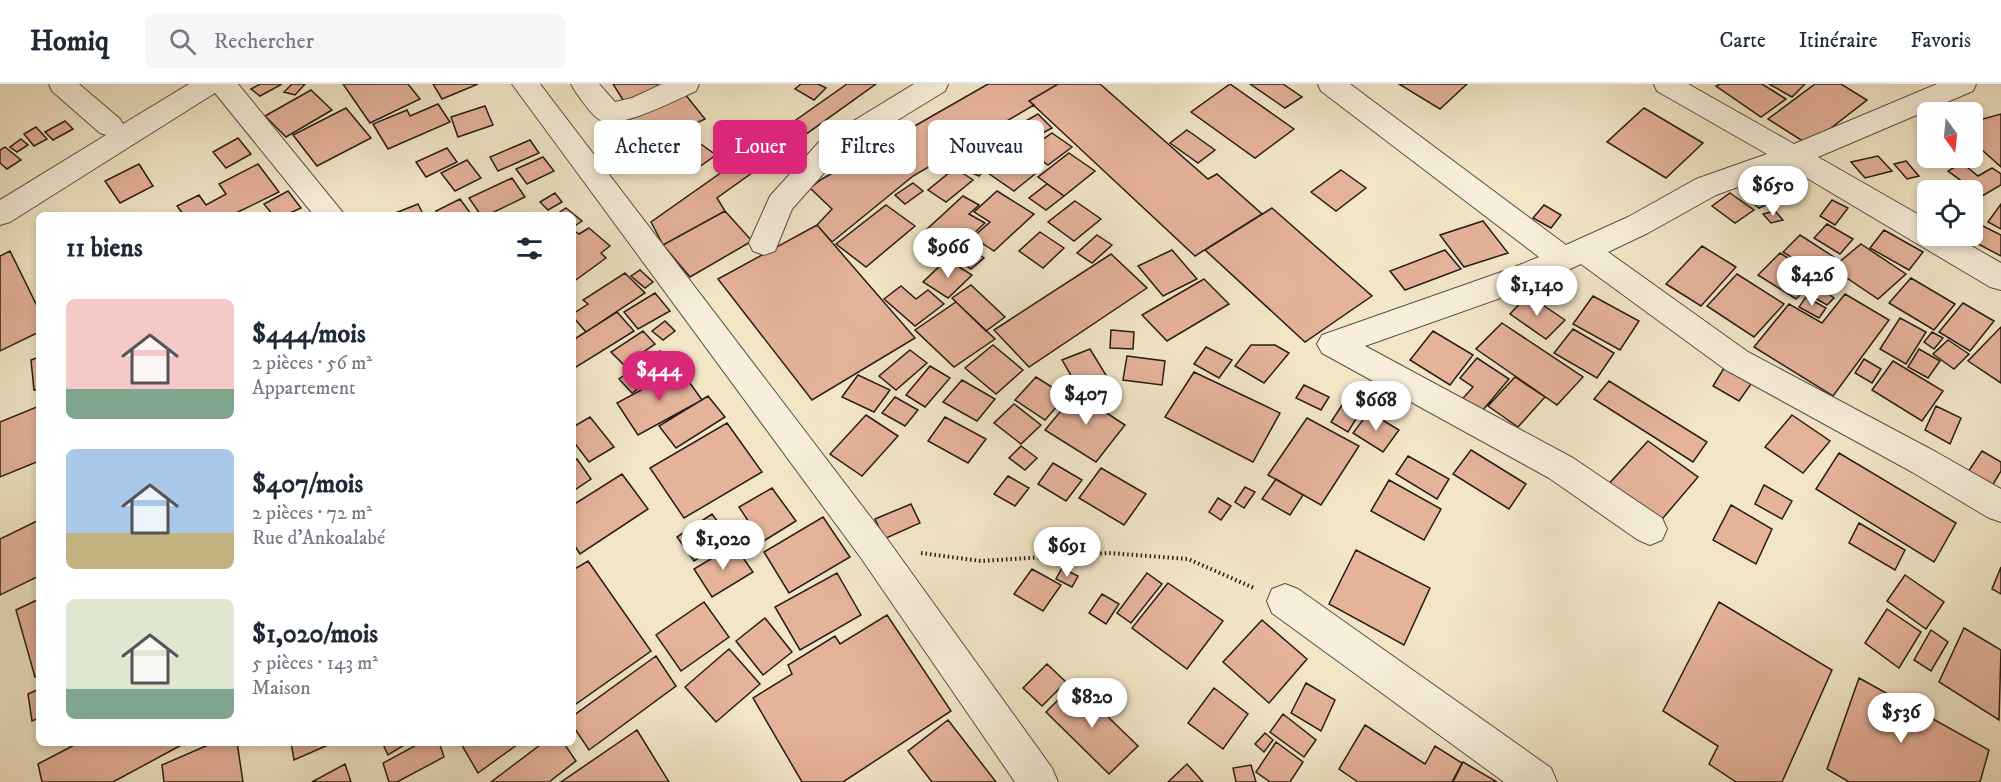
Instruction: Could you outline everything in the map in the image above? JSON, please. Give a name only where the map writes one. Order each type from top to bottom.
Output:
[{"type":"street","points":[[62,84],[110,126]]},
{"type":"street","points":[[0,214],[156,108],[181,84]]},
{"type":"street","points":[[0,194],[110,126],[209,84]]},
{"type":"street","points":[[223,84],[327,212]]},
{"type":"street","points":[[584,84],[609,113],[639,106],[683,84]]},
{"type":"street","points":[[764,243],[780,204],[829,149],[935,84]]},
{"type":"street","points":[[1331,84],[1572,254],[1737,360],[1924,462],[2001,507]]},
{"type":"street","points":[[1667,84],[1917,228]]},
{"type":"street","points":[[1650,529],[1561,468],[1333,344],[1518,279],[1638,225],[1706,187],[1791,157],[1963,84]]},
{"type":"street","points":[[530,85],[873,547],[1038,782]]},
{"type":"street","points":[[1947,246],[2001,278]]},
{"type":"street","points":[[1285,601],[1538,782]]},
{"type":"path","points":[[873,547],[981,561],[1109,554],[1188,559],[1285,601]]},
{"type":"building","points":[[260,84],[282,84],[260,96],[251,89]]},
{"type":"building","points":[[292,84],[305,84],[295,95],[284,92]]},
{"type":"building","points":[[343,84],[408,84],[420,99],[370,123]]},
{"type":"building","points":[[433,84],[478,84],[442,99]]},
{"type":"building","points":[[613,84],[657,84],[660,89],[625,103]]},
{"type":"building","points":[[801,84],[818,84],[826,88],[814,100],[795,89]]},
{"type":"building","points":[[847,84],[876,84],[826,120],[819,120],[819,125],[807,133],[807,120],[796,120]]},
{"type":"building","points":[[988,84],[1058,84],[1029,101],[1034,105],[1008,120],[928,120],[928,167],[913,176],[832,242],[817,225],[832,209],[810,188],[831,174],[916,174],[916,125]]},
{"type":"building","points":[[1058,84],[1100,84],[1208,179],[1217,174],[1262,214],[1195,256],[1029,101]]},
{"type":"building","points":[[1230,84],[1294,129],[1255,158],[1191,112]]},
{"type":"building","points":[[1250,84],[1283,84],[1302,97],[1285,108]]},
{"type":"building","points":[[1399,84],[1467,84],[1440,109]]},
{"type":"building","points":[[1720,84],[1762,84],[1786,99],[1761,117],[1716,86]]},
{"type":"building","points":[[1769,84],[1805,84],[1792,97]]},
{"type":"building","points":[[1815,84],[1841,84],[1867,100],[1809,145],[1768,119]]},
{"type":"building","points":[[311,90],[332,110],[286,137],[265,116]]},
{"type":"building","points":[[684,93],[705,119],[701,121],[626,120]]},
{"type":"building","points":[[438,104],[450,122],[388,149],[373,124],[407,110],[410,116]]},
{"type":"building","points":[[485,106],[493,125],[458,137],[451,117]]},
{"type":"building","points":[[346,108],[371,138],[317,166],[293,135]]},
{"type":"building","points":[[1644,108],[1703,143],[1666,178],[1607,142]]},
{"type":"building","points":[[1038,114],[1044,120],[1028,120]]},
{"type":"building","points":[[2001,114],[2001,167],[1983,151],[1983,119]]},
{"type":"building","points":[[1044,120],[1052,128],[1044,132]]},
{"type":"building","points":[[65,121],[73,129],[53,140],[45,132]]},
{"type":"building","points":[[36,127],[47,139],[34,146],[24,134]]},
{"type":"building","points":[[1187,130],[1215,150],[1198,163],[1170,143]]},
{"type":"building","points":[[1052,133],[1072,147],[1048,165],[1044,162],[1044,139]]},
{"type":"building","points":[[238,138],[251,154],[226,168],[213,152]]},
{"type":"building","points":[[21,139],[28,145],[17,152],[10,147]]},
{"type":"building","points":[[530,140],[539,153],[498,171],[490,157]]},
{"type":"building","points":[[701,144],[713,153],[713,157],[701,166]]},
{"type":"building","points":[[5,147],[21,160],[7,169],[0,163],[0,150]]},
{"type":"building","points":[[447,148],[457,162],[426,177],[416,162]]},
{"type":"building","points":[[1069,153],[1095,171],[1064,196],[1038,177]]},
{"type":"building","points":[[1878,156],[1892,171],[1865,178],[1851,162]]},
{"type":"building","points":[[543,157],[554,171],[527,184],[516,169]]},
{"type":"building","points":[[467,160],[481,178],[455,191],[441,173]]},
{"type":"building","points":[[1906,161],[1919,176],[1907,179],[1894,164]]},
{"type":"building","points":[[139,164],[153,186],[120,203],[105,181]]},
{"type":"building","points":[[258,164],[279,192],[238,212],[182,212],[177,206],[199,195],[206,205],[226,194],[219,184]]},
{"type":"building","points":[[1953,168],[1968,168],[1978,176],[1992,168],[2001,174],[2001,185],[1983,195],[1983,180],[1960,180],[1948,171]]},
{"type":"building","points":[[1341,170],[1366,188],[1336,211],[1311,192]]},
{"type":"building","points":[[719,174],[750,174],[717,198],[725,211],[663,245],[651,222]]},
{"type":"building","points":[[948,174],[964,174],[973,180],[946,202],[928,190]]},
{"type":"building","points":[[989,174],[1035,174],[1014,191]]},
{"type":"building","points":[[1777,175],[1795,191],[1759,208],[1741,193]]},
{"type":"building","points":[[512,178],[525,197],[494,212],[479,212],[469,198]]},
{"type":"building","points":[[913,183],[923,191],[905,204],[895,195]]},
{"type":"building","points":[[1047,184],[1064,196],[1046,210],[1029,198]]},
{"type":"building","points":[[288,191],[301,208],[292,212],[270,212],[264,204]]},
{"type":"building","points":[[997,191],[1034,214],[994,251],[973,237],[990,222],[974,212]]},
{"type":"building","points":[[555,193],[562,202],[548,210],[540,202]]},
{"type":"building","points":[[1730,193],[1754,210],[1735,223],[1712,206]]},
{"type":"building","points":[[963,196],[979,205],[969,214],[985,223],[955,251],[924,232]]},
{"type":"building","points":[[460,199],[470,212],[437,212]]},
{"type":"building","points":[[1832,200],[1848,208],[1835,225],[1820,216]]},
{"type":"building","points":[[1075,201],[1101,219],[1074,241],[1048,222]]},
{"type":"building","points":[[418,204],[422,212],[398,212]]},
{"type":"building","points":[[2001,204],[2001,229],[1988,222]]},
{"type":"building","points":[[886,205],[915,226],[866,267],[836,244]]},
{"type":"building","points":[[1544,205],[1561,215],[1551,228],[1533,218]]},
{"type":"building","points":[[1272,208],[1372,296],[1305,342],[1205,250]]},
{"type":"building","points":[[725,211],[752,241],[690,277],[663,245]]},
{"type":"building","points":[[1775,211],[1783,220],[1771,223],[1763,214]]},
{"type":"building","points":[[576,216],[582,221],[576,225]]},
{"type":"building","points":[[1483,221],[1508,253],[1464,267],[1440,235]]},
{"type":"building","points":[[1827,224],[1853,239],[1840,254],[1814,238]]},
{"type":"building","points":[[817,225],[915,338],[812,400],[718,279]]},
{"type":"building","points":[[1983,226],[2001,235],[2001,256],[1982,246]]},
{"type":"building","points":[[589,228],[610,246],[601,253],[606,258],[576,280],[576,232],[579,234]]},
{"type":"building","points":[[1884,230],[1923,252],[1909,270],[1870,248]]},
{"type":"building","points":[[1040,232],[1064,248],[1043,268],[1019,251]]},
{"type":"building","points":[[1097,235],[1112,245],[1092,263],[1077,253]]},
{"type":"building","points":[[1800,235],[1834,257],[1817,273],[1783,252]]},
{"type":"building","points":[[1861,244],[1906,274],[1878,299],[1832,268]]},
{"type":"building","points":[[1702,246],[1736,267],[1701,306],[1666,284]]},
{"type":"building","points":[[970,248],[984,258],[971,269],[957,260]]},
{"type":"building","points":[[1172,250],[1197,279],[1163,296],[1138,266]]},
{"type":"building","points":[[1445,250],[1461,269],[1405,290],[1390,271]]},
{"type":"building","points":[[10,251],[36,304],[36,333],[0,351],[0,256]]},
{"type":"building","points":[[1780,253],[1818,277],[1796,299],[1758,275]]},
{"type":"building","points":[[1111,254],[1147,288],[1029,367],[994,330]]},
{"type":"building","points":[[947,259],[972,275],[948,298],[923,282]]},
{"type":"building","points":[[640,270],[653,282],[645,288],[631,276]]},
{"type":"building","points":[[625,273],[645,293],[586,332],[576,320],[576,312],[588,304],[583,300]]},
{"type":"building","points":[[1737,274],[1784,304],[1754,337],[1707,306]]},
{"type":"building","points":[[1911,278],[1955,304],[1934,330],[1889,303]]},
{"type":"building","points":[[1204,279],[1229,304],[1167,341],[1142,315]]},
{"type":"building","points":[[971,285],[1005,317],[986,331],[952,298]]},
{"type":"building","points":[[901,286],[916,299],[928,290],[944,304],[915,326],[884,299]]},
{"type":"building","points":[[1823,290],[1834,298],[1827,305],[1815,298]]},
{"type":"building","points":[[655,293],[670,311],[638,329],[624,312]]},
{"type":"building","points":[[1845,294],[1889,320],[1833,396],[1754,347],[1789,304],[1822,323]]},
{"type":"building","points":[[1528,295],[1565,320],[1546,339],[1510,314]]},
{"type":"building","points":[[1593,296],[1639,321],[1620,350],[1573,324]]},
{"type":"building","points":[[1806,297],[1826,308],[1819,318],[1799,307]]},
{"type":"building","points":[[956,302],[995,339],[954,367],[915,330]]},
{"type":"building","points":[[1963,303],[1994,321],[1970,351],[1939,332]]},
{"type":"building","points":[[617,312],[634,331],[576,367],[576,338]]},
{"type":"building","points":[[1900,318],[1926,332],[1906,364],[1880,349]]},
{"type":"building","points":[[665,321],[675,331],[663,340],[652,331]]},
{"type":"building","points":[[1502,323],[1583,377],[1557,405],[1476,349]]},
{"type":"building","points":[[2001,327],[2001,383],[1968,361]]},
{"type":"building","points":[[1573,329],[1614,353],[1597,378],[1554,353]]},
{"type":"building","points":[[1111,330],[1134,332],[1133,349],[1110,348]]},
{"type":"building","points":[[643,331],[655,344],[624,365],[611,352]]},
{"type":"building","points":[[1433,331],[1473,355],[1450,385],[1410,360]]},
{"type":"building","points":[[1932,332],[1943,338],[1934,349],[1924,342]]},
{"type":"building","points":[[1948,340],[1969,354],[1954,369],[1933,354]]},
{"type":"building","points":[[993,345],[1023,370],[996,394],[965,368]]},
{"type":"building","points":[[1251,345],[1275,345],[1289,353],[1264,383],[1235,366]]},
{"type":"building","points":[[1206,347],[1232,360],[1219,378],[1194,364]]},
{"type":"building","points":[[1090,349],[1109,380],[1080,391],[1062,360]]},
{"type":"building","points":[[1919,349],[1940,361],[1928,378],[1908,367]]},
{"type":"building","points":[[910,350],[927,363],[896,390],[879,376]]},
{"type":"building","points":[[660,351],[673,364],[632,393],[619,379]]},
{"type":"building","points":[[1127,356],[1165,361],[1162,385],[1123,380]]},
{"type":"building","points":[[36,358],[36,390],[34,390],[31,360]]},
{"type":"building","points":[[1477,358],[1509,379],[1477,417],[1458,404],[1473,387],[1460,378]]},
{"type":"building","points":[[1864,359],[1881,369],[1872,383],[1855,373]]},
{"type":"building","points":[[1893,361],[1943,391],[1922,421],[1872,390]]},
{"type":"building","points":[[930,366],[950,378],[925,407],[906,395]]},
{"type":"building","points":[[1724,368],[1751,384],[1739,401],[1713,386]]},
{"type":"building","points":[[680,369],[702,400],[638,435],[617,403]]},
{"type":"building","points":[[1194,372],[1280,413],[1253,462],[1165,417]]},
{"type":"building","points":[[858,375],[890,390],[874,412],[842,397]]},
{"type":"building","points":[[1036,377],[1066,396],[1045,420],[1015,400]]},
{"type":"building","points":[[1515,377],[1545,397],[1518,427],[1488,406]]},
{"type":"building","points":[[962,380],[995,399],[977,421],[943,402]]},
{"type":"building","points":[[1609,381],[1707,442],[1693,462],[1594,399]]},
{"type":"building","points":[[1304,385],[1329,397],[1321,410],[1296,398]]},
{"type":"building","points":[[1093,391],[1109,401],[1102,410],[1125,425],[1096,462],[1045,430],[1075,394],[1085,400]]},
{"type":"building","points":[[708,396],[725,417],[676,448],[659,426]]},
{"type":"building","points":[[895,397],[918,410],[905,426],[882,413]]},
{"type":"building","points":[[1014,404],[1041,425],[1021,444],[994,423]]},
{"type":"building","points":[[1342,405],[1359,414],[1348,432],[1331,422]]},
{"type":"building","points":[[1936,406],[1961,418],[1950,444],[1925,430]]},
{"type":"building","points":[[36,407],[36,462],[0,477],[0,422]]},
{"type":"building","points":[[1369,412],[1399,430],[1383,452],[1353,433]]},
{"type":"building","points":[[866,415],[898,436],[862,476],[830,454]]},
{"type":"building","points":[[1792,415],[1830,441],[1803,473],[1765,447]]},
{"type":"building","points":[[590,417],[614,447],[589,462],[576,445],[576,425]]},
{"type":"building","points":[[945,417],[986,439],[968,463],[928,441]]},
{"type":"building","points":[[1307,418],[1359,446],[1321,505],[1268,475]]},
{"type":"building","points":[[727,423],[762,472],[684,518],[650,468]]},
{"type":"building","points":[[1648,441],[1698,477],[1657,525],[1606,487]]},
{"type":"building","points":[[1021,446],[1037,458],[1025,470],[1009,458]]},
{"type":"building","points":[[1471,450],[1526,484],[1509,509],[1453,474]]},
{"type":"building","points":[[1982,451],[2001,462],[2001,471],[1992,486],[1968,472]]},
{"type":"building","points":[[1839,453],[1956,523],[1934,562],[1816,489]]},
{"type":"building","points":[[1408,456],[1449,479],[1437,499],[1396,474]]},
{"type":"building","points":[[576,460],[591,479],[576,489]]},
{"type":"building","points":[[1053,463],[1082,480],[1066,501],[1038,484]]},
{"type":"building","points":[[1101,468],[1146,494],[1124,525],[1079,498]]},
{"type":"building","points":[[622,474],[648,509],[580,554],[576,548],[576,503]]},
{"type":"building","points":[[1008,476],[1029,488],[1015,506],[994,494]]},
{"type":"building","points":[[1276,479],[1303,495],[1290,515],[1262,499]]},
{"type":"building","points":[[1389,480],[1441,509],[1424,540],[1371,511]]},
{"type":"building","points":[[1764,485],[1792,501],[1782,519],[1755,504]]},
{"type":"building","points":[[1245,487],[1255,492],[1244,508],[1235,502]]},
{"type":"building","points":[[772,488],[796,521],[762,542],[739,507]]},
{"type":"building","points":[[1218,498],[1231,506],[1221,520],[1209,512]]},
{"type":"building","points":[[911,504],[920,523],[884,539],[875,519]]},
{"type":"building","points":[[1731,505],[1772,529],[1756,564],[1713,540]]},
{"type":"building","points":[[712,514],[730,538],[694,561],[677,537]]},
{"type":"building","points":[[823,517],[850,557],[789,593],[764,552]]},
{"type":"building","points":[[36,521],[36,577],[0,595],[0,539]]},
{"type":"building","points":[[1859,523],[1905,550],[1895,570],[1849,543]]},
{"type":"building","points":[[734,545],[753,572],[712,597],[694,569]]},
{"type":"building","points":[[1356,550],[1430,588],[1404,645],[1329,604]]},
{"type":"building","points":[[588,561],[651,651],[576,704],[576,568]]},
{"type":"building","points":[[2001,567],[2001,594],[1992,589]]},
{"type":"building","points":[[1062,568],[1078,576],[1072,587],[1056,579]]},
{"type":"building","points":[[1032,569],[1061,585],[1043,611],[1014,594]]},
{"type":"building","points":[[837,573],[861,615],[800,650],[775,607]]},
{"type":"building","points":[[1147,573],[1162,584],[1131,623],[1117,613]]},
{"type":"building","points":[[1905,575],[1944,602],[1926,629],[1887,601]]},
{"type":"building","points":[[1168,583],[1223,621],[1187,669],[1132,628]]},
{"type":"building","points":[[1102,594],[1119,604],[1106,624],[1089,613]]},
{"type":"building","points":[[36,600],[35,677],[16,610]]},
{"type":"building","points":[[704,602],[729,637],[681,671],[656,635]]},
{"type":"building","points":[[1719,602],[1832,670],[1782,782],[1736,782],[1709,764],[1718,746],[1663,711]]},
{"type":"building","points":[[1887,609],[1921,632],[1899,668],[1865,643]]},
{"type":"building","points":[[887,615],[951,711],[843,782],[802,782],[753,698],[792,674],[788,665],[835,636],[840,644]]},
{"type":"building","points":[[765,618],[792,652],[763,675],[736,641]]},
{"type":"building","points":[[1262,620],[1307,659],[1269,703],[1223,662]]},
{"type":"building","points":[[1964,628],[2001,650],[1999,720],[1939,682]]},
{"type":"building","points":[[1931,630],[1948,642],[1931,671],[1914,660]]},
{"type":"building","points":[[729,649],[760,684],[716,722],[685,687]]},
{"type":"building","points":[[656,656],[676,686],[589,750],[576,730],[576,714]]},
{"type":"building","points":[[1047,664],[1066,682],[1042,706],[1023,688]]},
{"type":"building","points":[[1859,678],[1989,750],[1980,782],[1849,782],[1827,769]]},
{"type":"building","points":[[1306,683],[1335,700],[1321,731],[1291,713]]},
{"type":"building","points":[[1074,684],[1138,746],[1109,774],[1046,712]]},
{"type":"building","points":[[1214,688],[1248,714],[1223,749],[1188,723]]},
{"type":"building","points":[[36,690],[36,719],[32,721],[28,694]]},
{"type":"building","points":[[1283,714],[1316,740],[1304,757],[1270,732]]},
{"type":"building","points":[[948,720],[996,782],[932,782],[908,751]]},
{"type":"building","points":[[1365,725],[1425,764],[1435,746],[1462,763],[1452,782],[1358,782],[1339,769]]},
{"type":"building","points":[[637,730],[669,782],[561,782]]},
{"type":"building","points":[[1265,733],[1273,740],[1264,752],[1255,744]]},
{"type":"building","points":[[1276,742],[1303,762],[1290,782],[1270,782],[1256,772]]},
{"type":"building","points":[[72,746],[180,746],[113,782],[42,782],[38,764]]},
{"type":"building","points":[[206,746],[238,746],[243,782],[164,782],[162,765]]},
{"type":"building","points":[[292,746],[326,746],[294,760]]},
{"type":"building","points":[[384,746],[403,746],[388,755]]},
{"type":"building","points":[[415,746],[440,746],[444,757],[397,782],[389,782],[383,763]]},
{"type":"building","points":[[462,746],[515,746],[478,773]]},
{"type":"building","points":[[539,746],[566,746],[576,761],[549,782],[491,782]]},
{"type":"building","points":[[1463,762],[1497,782],[1453,782]]},
{"type":"building","points":[[345,764],[351,782],[312,782]]},
{"type":"building","points":[[1187,764],[1203,782],[1168,782]]},
{"type":"building","points":[[1251,765],[1256,782],[1236,782],[1233,768]]}]
